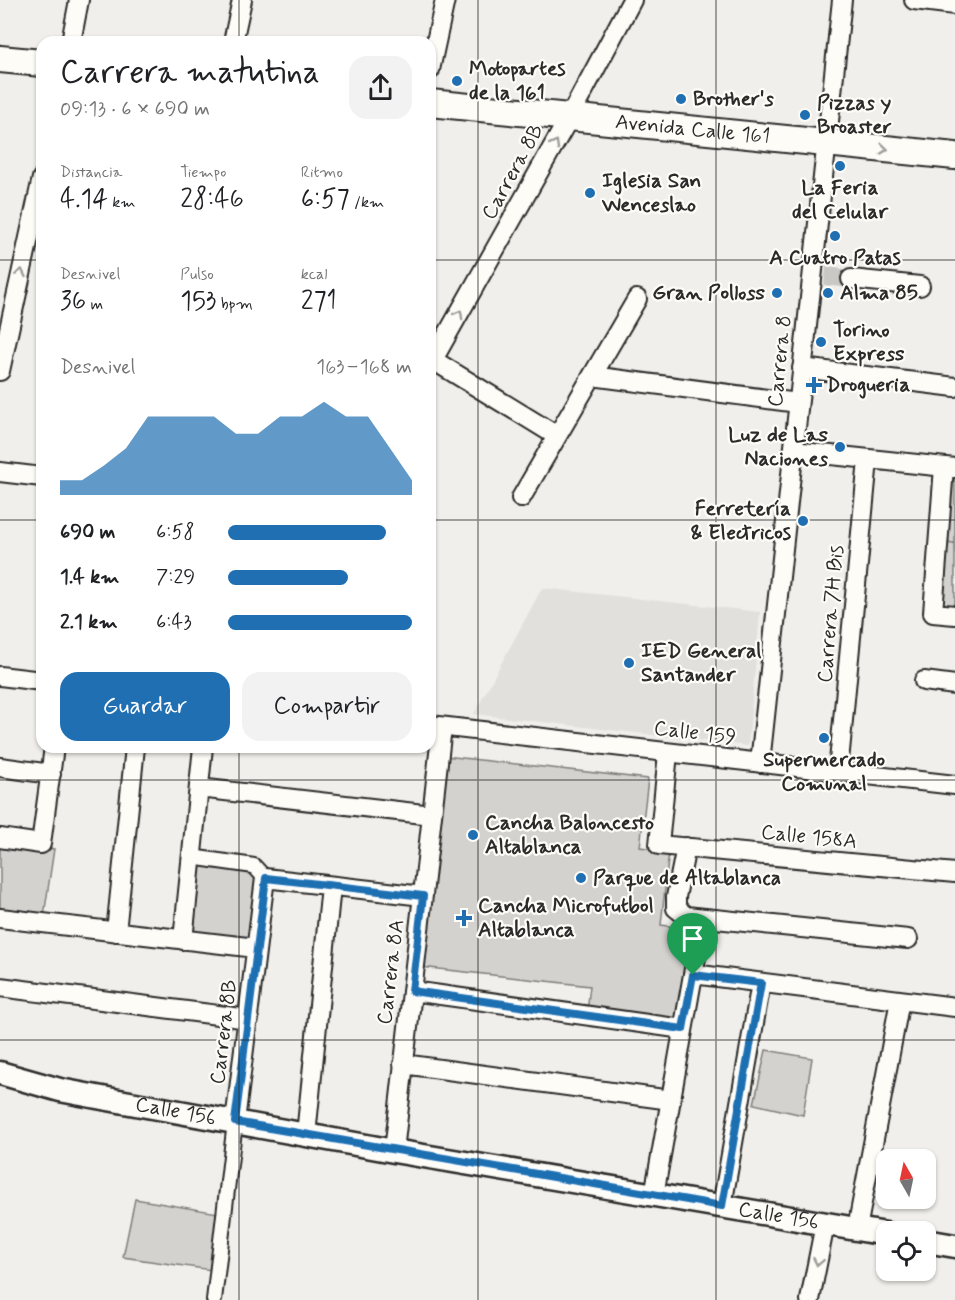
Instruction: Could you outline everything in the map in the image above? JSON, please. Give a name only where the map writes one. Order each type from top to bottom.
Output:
[{"type":"main road","points":[[0,59],[36,62]]},
{"type":"main road","name":"Avenida Calle 161","points":[[436,104],[955,156]]},
{"type":"street","points":[[72,36],[79,0]]},
{"type":"street","points":[[234,36],[242,0]]},
{"type":"street","points":[[436,42],[445,0]]},
{"type":"street","name":"Carrera 8B","points":[[436,355],[569,118],[632,0]]},
{"type":"street","name":"Carrera 8","points":[[760,763],[802,368],[818,276],[826,143],[842,0]]},
{"type":"street","points":[[914,0],[955,5]]},
{"type":"street","points":[[0,371],[36,206]]},
{"type":"street","points":[[851,279],[920,285]]},
{"type":"street","points":[[520,498],[637,299]]},
{"type":"street","points":[[436,364],[557,436]]},
{"type":"street","points":[[802,368],[955,387]]},
{"type":"street","points":[[592,376],[798,403]]},
{"type":"street","points":[[793,451],[950,468],[933,613],[955,615]]},
{"type":"street","name":"Carrera 7H Bis","points":[[838,772],[868,460]]},
{"type":"street","points":[[0,472],[36,476]]},
{"type":"street","points":[[0,676],[36,680]]},
{"type":"street","points":[[924,681],[955,685]]},
{"type":"street","name":"Calle 159","points":[[436,726],[838,772],[912,778],[955,785]]},
{"type":"street","points":[[0,838],[40,844],[53,753]]},
{"type":"street","points":[[116,932],[134,753]]},
{"type":"street","points":[[183,940],[202,753]]},
{"type":"street","name":"Carrera 8A","points":[[394,1151],[432,815],[435,753]]},
{"type":"street","name":"Calle 158A","points":[[668,753],[659,845],[955,873]]},
{"type":"street","points":[[0,767],[51,774]]},
{"type":"street","points":[[199,788],[432,815]]},
{"type":"street","points":[[686,847],[676,897],[676,908],[686,916],[908,939]]},
{"type":"street","points":[[191,857],[254,866],[266,878],[423,896]]},
{"type":"street","name":"Carrera 8B","points":[[214,1300],[266,878]]},
{"type":"street","points":[[306,1135],[331,886]]},
{"type":"street","points":[[0,918],[256,948]]},
{"type":"street","points":[[654,1195],[703,918]]},
{"type":"street","points":[[693,975],[955,1007]]},
{"type":"street","points":[[722,1206],[761,983]]},
{"type":"street","points":[[0,987],[249,1019]]},
{"type":"street","points":[[412,991],[683,1029]]},
{"type":"street","points":[[857,1229],[900,1000]]},
{"type":"street","points":[[404,1064],[671,1100]]},
{"type":"street","name":"Calle 156","points":[[0,1073],[60,1090],[306,1135],[876,1232]]},
{"type":"street","points":[[810,1300],[825,1224]]},
{"type":"street","points":[[936,1243],[955,1246]]},
{"type":"shaded area","points":[[946,474],[955,475],[955,543],[939,542]]},
{"type":"shaded area","points":[[942,543],[955,544],[955,606],[937,605]]},
{"type":"shaded area","name":"IED General Santander","points":[[542,588],[760,612],[748,746],[474,714]]},
{"type":"shaded area","points":[[445,756],[648,779],[640,847],[669,851],[661,925],[692,929],[682,1023],[587,1012],[590,986],[421,967]]},
{"type":"shaded area","points":[[0,843],[54,849],[44,916],[0,909]]},
{"type":"shaded area","points":[[191,857],[254,866],[265,878],[256,948],[183,940]]},
{"type":"shaded area","points":[[766,1050],[812,1058],[803,1115],[754,1104]]},
{"type":"shaded area","points":[[135,1199],[224,1214],[218,1271],[123,1257]]},
{"type":"tunnel","points":[[825,276],[851,279]]},
{"type":"place","name":"Motopartes de la 161","points":[[457,81]]},
{"type":"place","name":"Brother's","points":[[681,99]]},
{"type":"place","name":"Pizzas y Broaster","points":[[805,115]]},
{"type":"place","name":"La Feria del Celular","points":[[840,166]]},
{"type":"place","name":"Iglesia San Wenceslao","points":[[590,193]]},
{"type":"place","name":"A Cuatro Patas","points":[[835,236]]},
{"type":"place","name":"Gran Polloss","points":[[777,293]]},
{"type":"place","name":"Alma 85","points":[[828,293]]},
{"type":"place","name":"Torino Express","points":[[821,342]]},
{"type":"place","name":"Drogueria","points":[[814,385]]},
{"type":"place","name":"Luz de Las Naciones","points":[[840,447]]},
{"type":"place","name":"Ferretería & Electricos","points":[[803,521]]},
{"type":"place","name":"IED General Santander","points":[[629,663]]},
{"type":"place","name":"Supermercado Comunal","points":[[824,738]]},
{"type":"place","name":"Cancha Baloncesto Altablanca","points":[[473,835]]},
{"type":"place","name":"Parque de Altablanca","points":[[581,878]]},
{"type":"place","name":"Cancha Microfutbol Altablanca","points":[[464,918]]},
{"type":"route","points":[[266,878],[423,896],[412,991],[683,1029],[693,975],[761,983],[722,1206],[235,1122],[266,878]]}]
